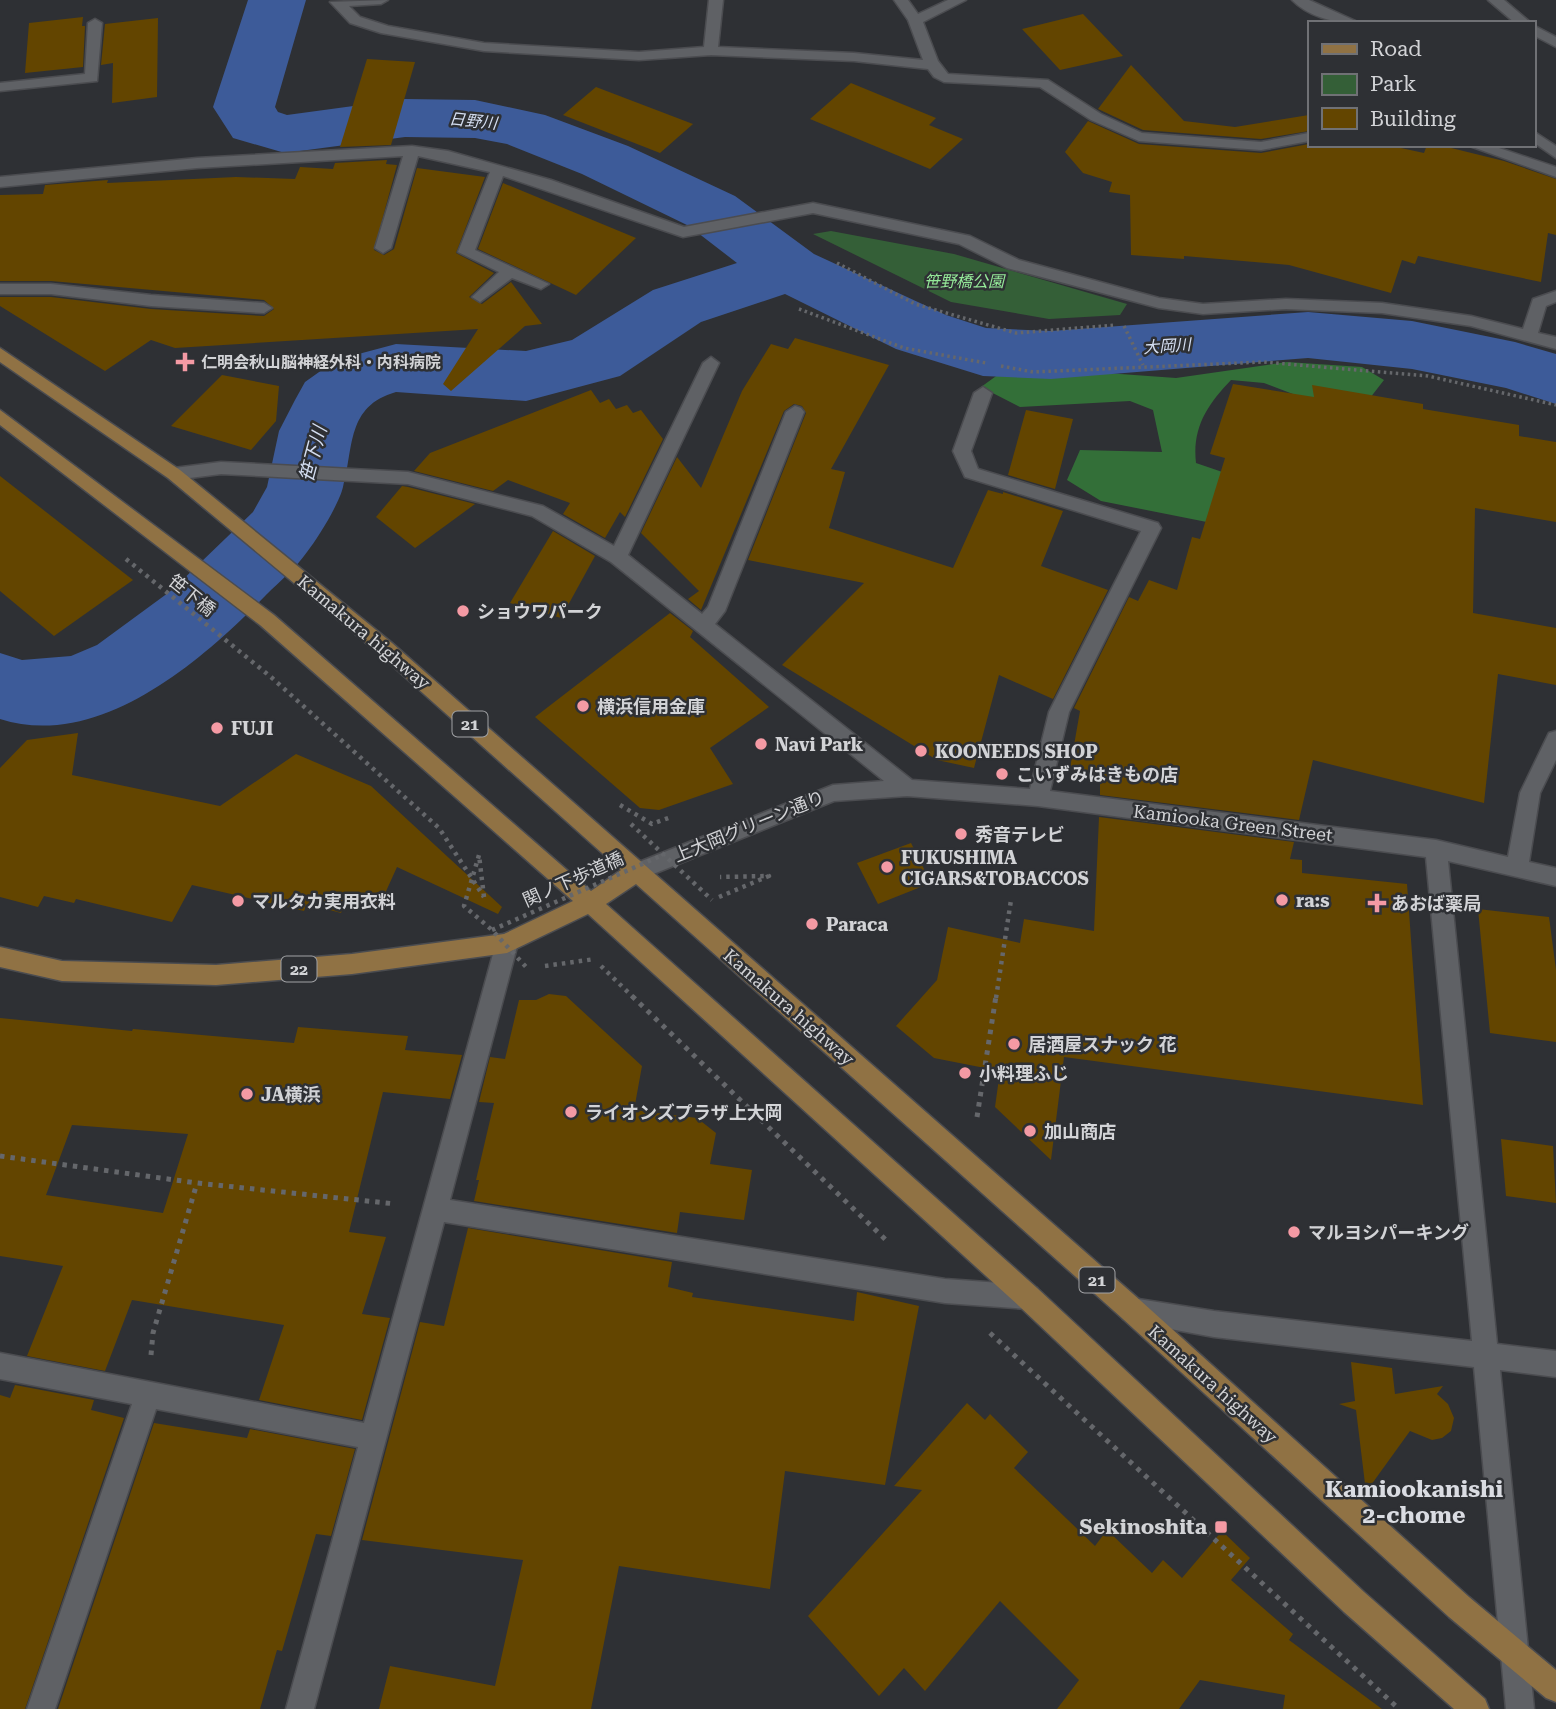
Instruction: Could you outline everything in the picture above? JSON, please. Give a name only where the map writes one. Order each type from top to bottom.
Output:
[{"type":"main road","name":"Kamakura highway","points":[[0,354],[174,474],[385,648],[1132,1310],[1459,1607],[1556,1688]]},
{"type":"main road","points":[[0,416],[267,620],[590,904],[1028,1297],[1354,1602],[1475,1709]]},
{"type":"main road","name":"22","points":[[0,957],[62,971],[216,975],[352,964],[499,936],[590,904],[636,872]]},
{"type":"street","points":[[337,1],[381,0]]},
{"type":"street","points":[[711,51],[716,0]]},
{"type":"street","points":[[901,0],[928,46],[931,65],[944,78],[1044,83],[1096,117],[1139,137],[1261,146],[1308,137]]},
{"type":"street","points":[[915,20],[959,0]]},
{"type":"street","points":[[1299,0],[1326,15],[1346,21]]},
{"type":"street","points":[[1495,0],[1521,21]]},
{"type":"street","points":[[337,1],[355,20],[386,30],[485,47],[639,56],[711,51],[854,57],[931,65]]},
{"type":"street","points":[[0,87],[92,78],[95,23]]},
{"type":"street","points":[[1535,30],[1556,43]]},
{"type":"street","points":[[1535,137],[1556,153]]},
{"type":"street","points":[[1480,147],[1556,172]]},
{"type":"street","points":[[383,248],[412,151]]},
{"type":"street","points":[[0,182],[211,162],[412,151],[448,156],[546,183],[683,232],[813,208],[964,240],[1013,264],[1159,303],[1203,309],[1286,304],[1382,308],[1471,321],[1556,343]]},
{"type":"street","points":[[498,170],[466,252],[541,284]]},
{"type":"street","points":[[480,297],[510,271]]},
{"type":"street","points":[[0,289],[45,289],[264,308]]},
{"type":"street","points":[[1529,335],[1539,303],[1556,296]]},
{"type":"street","points":[[618,557],[711,363]]},
{"type":"street","points":[[983,393],[962,451],[971,473],[1152,528],[1059,712],[1038,798]]},
{"type":"street","points":[[703,625],[716,611],[795,412]]},
{"type":"street","points":[[174,474],[221,468],[408,478],[537,511],[618,557],[907,788]]},
{"type":"street","points":[[1517,868],[1530,793],[1556,739]]},
{"type":"street","name":"Kamiooka Green Street","points":[[907,788],[1038,798],[1436,849],[1556,877]]},
{"type":"street","name":"上大岡グリーン通り","points":[[636,872],[833,793],[907,788]]},
{"type":"street","points":[[1436,849],[1483,1355],[1520,1709]]},
{"type":"street","points":[[300,1709],[371,1437],[435,1209],[499,936]]},
{"type":"street","points":[[435,1209],[945,1291],[1028,1297]]},
{"type":"street","points":[[1132,1310],[1214,1324],[1556,1364]]},
{"type":"street","points":[[0,1366],[371,1437]]},
{"type":"street","points":[[41,1709],[148,1394]]},
{"type":"path","points":[[799,309],[904,348],[1033,372],[1263,362],[1428,376],[1556,405]]},
{"type":"path","points":[[1123,325],[1143,366]]},
{"type":"path","name":"笹下橋","points":[[117,552],[271,677],[439,828],[484,897],[479,855],[464,906],[499,936]]},
{"type":"path","points":[[617,803],[652,824],[679,815]]},
{"type":"path","name":"関ノ下歩道橋","points":[[631,824],[712,900],[769,876],[716,877]]},
{"type":"path","name":"関ノ下歩道橋","points":[[499,936],[665,854]]},
{"type":"path","points":[[976,1117],[1011,900]]},
{"type":"path","points":[[499,936],[528,969],[594,958],[846,1206],[896,1249]]},
{"type":"path","points":[[0,1156],[197,1183],[435,1209]]},
{"type":"path","points":[[148,1394],[153,1333],[197,1183]]},
{"type":"path","points":[[945,1291],[1399,1709]]},
{"type":"green space","name":"笹野橋公園","points":[[831,231],[954,254],[1127,304],[1120,315],[1049,319],[951,302],[813,234]]},
{"type":"green space","points":[[1287,362],[1362,367],[1384,380],[1363,407],[1306,399],[1264,383],[1231,380],[1208,408],[1199,428],[1195,450],[1196,463],[1237,477],[1237,528],[1101,501],[1067,480],[1080,450],[1162,452],[1153,410],[1130,401],[1020,407],[981,387],[1010,366],[1176,378]]},
{"type":"building","points":[[1083,14],[1123,56],[1060,70],[1022,29]]},
{"type":"building","points":[[83,17],[83,67],[25,73],[29,23]]},
{"type":"building","points":[[158,18],[157,97],[112,103],[113,63],[101,65],[105,24]]},
{"type":"building","points":[[367,59],[415,62],[391,145],[340,147]]},
{"type":"building","points":[[1131,65],[1184,121],[1235,127],[1308,115],[1308,131],[1261,139],[1143,130],[1098,109]]},
{"type":"building","points":[[851,83],[936,118],[929,125],[963,139],[930,169],[810,119]]},
{"type":"building","points":[[596,87],[693,124],[660,153],[563,115]]},
{"type":"building","points":[[1088,121],[1139,144],[1261,153],[1308,144],[1308,147],[1396,147],[1424,153],[1426,147],[1447,147],[1504,161],[1556,179],[1556,235],[1548,233],[1541,282],[1418,256],[1415,264],[1402,260],[1391,293],[1289,265],[1184,256],[1184,259],[1131,255],[1130,195],[1109,192],[1112,182],[1083,173],[1065,152]]},
{"type":"building","points":[[387,160],[386,164],[397,165],[374,250],[384,255],[394,249],[417,168],[485,177],[456,253],[494,273],[469,297],[482,304],[511,282],[542,324],[525,326],[451,391],[443,384],[478,329],[175,348],[151,340],[105,371],[0,306],[0,297],[51,297],[151,309],[264,316],[274,309],[264,300],[51,281],[0,281],[0,195],[43,194],[45,185],[108,180],[107,183],[236,177],[295,179],[300,167],[333,169],[335,163]]},
{"type":"building","points":[[503,183],[636,238],[576,295],[478,249]]},
{"type":"building","points":[[795,338],[889,365],[831,469],[845,472],[829,528],[953,568],[988,490],[1003,492],[1063,511],[1041,566],[1108,590],[1053,699],[999,675],[974,768],[937,760],[782,665],[864,583],[748,560],[806,413],[802,406],[794,404],[784,411],[701,610],[688,599],[699,591],[641,533],[677,457],[701,488],[742,391],[771,344],[788,349]]},
{"type":"building","points":[[222,375],[279,386],[276,421],[251,450],[171,426]]},
{"type":"building","points":[[1233,384],[1314,397],[1312,385],[1423,404],[1423,409],[1519,425],[1519,436],[1556,442],[1556,522],[1475,508],[1473,613],[1556,628],[1556,685],[1498,674],[1484,803],[1313,760],[1299,820],[1100,795],[1100,775],[1070,768],[1080,711],[1074,708],[1129,597],[1138,601],[1149,580],[1177,590],[1192,537],[1200,539],[1225,458],[1210,454]]},
{"type":"building","points":[[591,390],[600,403],[609,399],[616,409],[627,405],[633,413],[641,410],[663,439],[625,517],[620,512],[605,538],[563,514],[570,503],[508,480],[493,491],[414,471],[430,453]]},
{"type":"building","points":[[1026,410],[1073,419],[1055,489],[1008,475]]},
{"type":"building","points":[[0,476],[133,580],[54,636],[0,591]]},
{"type":"building","points":[[402,486],[475,504],[415,548],[376,517]]},
{"type":"building","points":[[553,531],[595,556],[561,618],[510,603]]},
{"type":"building","points":[[670,613],[693,631],[690,637],[769,707],[710,748],[733,784],[659,810],[640,808],[535,717]]},
{"type":"building","points":[[78,733],[72,775],[220,806],[296,754],[371,786],[502,907],[498,914],[397,867],[378,909],[345,902],[341,913],[307,904],[304,911],[192,885],[172,922],[76,899],[74,903],[44,896],[38,907],[0,897],[0,768],[27,740]]},
{"type":"building","points":[[1099,817],[1294,842],[1290,859],[1302,860],[1302,873],[1407,884],[1423,1105],[1064,1057],[1051,1160],[995,1107],[1000,1071],[934,1058],[896,1026],[937,980],[948,927],[1020,943],[1024,919],[1094,931]]},
{"type":"building","points":[[911,843],[931,883],[878,904],[857,863]]},
{"type":"building","points":[[1478,909],[1549,917],[1556,970],[1556,1042],[1490,1033]]},
{"type":"building","name":"ライオンズプラザ上大岡","points":[[549,994],[566,996],[642,1066],[634,1110],[697,1118],[716,1133],[710,1164],[752,1170],[744,1220],[680,1212],[677,1233],[474,1201],[479,1180],[476,1180],[494,1103],[479,1102],[490,1057],[505,1059],[519,1000],[536,1000]]},
{"type":"building","points":[[0,1018],[294,1043],[298,1027],[408,1036],[405,1050],[462,1055],[450,1099],[383,1092],[349,1232],[386,1237],[362,1314],[390,1318],[362,1420],[259,1400],[284,1325],[132,1300],[105,1371],[27,1356],[63,1266],[0,1256]],"holes":[[[72,1125],[188,1134],[163,1213],[46,1195]]]},
{"type":"building","points":[[1501,1139],[1553,1146],[1556,1203],[1506,1196]]},
{"type":"building","points":[[468,1228],[672,1262],[668,1287],[693,1293],[692,1297],[854,1321],[857,1292],[919,1306],[885,1485],[785,1471],[770,1589],[619,1566],[591,1709],[379,1709],[390,1666],[495,1686],[523,1560],[362,1540],[420,1322],[444,1326]]},
{"type":"building","points":[[1351,1362],[1392,1368],[1395,1394],[1443,1386],[1437,1394],[1448,1404],[1454,1418],[1451,1431],[1442,1438],[1432,1440],[1410,1431],[1366,1492],[1356,1410],[1339,1404],[1355,1401]]},
{"type":"building","points":[[15,1385],[94,1400],[91,1410],[124,1418],[25,1709],[0,1709],[0,1395],[10,1398]]},
{"type":"building","points":[[967,1403],[985,1420],[990,1414],[1028,1452],[1014,1468],[1095,1546],[1107,1530],[1152,1573],[1163,1560],[1182,1578],[1222,1531],[1250,1558],[1231,1580],[1293,1634],[1289,1640],[1382,1709],[1283,1709],[1285,1695],[1200,1680],[1179,1709],[1057,1709],[1079,1680],[1000,1601],[925,1691],[904,1668],[879,1696],[808,1616],[922,1490],[894,1486]]},
{"type":"building","points":[[154,1423],[247,1438],[250,1429],[355,1449],[331,1536],[316,1534],[282,1651],[277,1650],[260,1709],[58,1709]]},
{"type":"waterway","name":"日野川","points":[[277,0],[244,107],[255,125],[285,134],[405,118],[475,119],[523,128],[605,160],[712,211],[790,269]]},
{"type":"waterway","name":"笹下川","points":[[0,686],[22,693],[78,688],[126,668],[200,612],[280,532],[305,489],[316,431],[331,400],[361,377],[396,368],[526,376],[595,359],[677,306],[790,269]]},
{"type":"waterway","name":"大岡川","points":[[790,269],[921,332],[983,352],[1051,355],[1308,335],[1412,345],[1515,366],[1556,379]]},
{"type":"place","name":"仁明会秋山脳神経外科・内科病院","points":[[185,362]]},
{"type":"place","name":"ショウワパーク","points":[[463,611]]},
{"type":"place","name":"横浜信用金庫","points":[[583,706]]},
{"type":"place","name":"FUJI","points":[[217,728]]},
{"type":"place","name":"Navi Park","points":[[761,744]]},
{"type":"place","name":"KOONEEDS SHOP","points":[[921,751]]},
{"type":"place","name":"こいずみはきもの店","points":[[1002,774]]},
{"type":"place","name":"秀音テレビ","points":[[961,834]]},
{"type":"place","name":"FUKUSHIMA CIGARS&TOBACCOS","points":[[887,867]]},
{"type":"place","name":"ra:s","points":[[1282,900]]},
{"type":"place","name":"マルタカ実用衣料","points":[[238,901]]},
{"type":"place","name":"あおば薬局","points":[[1377,903]]},
{"type":"place","name":"Paraca","points":[[812,924]]},
{"type":"place","name":"居酒屋スナック 花","points":[[1014,1044]]},
{"type":"place","name":"小料理ふじ","points":[[965,1073]]},
{"type":"place","name":"JA横浜","points":[[247,1094]]},
{"type":"place","name":"ライオンズプラザ上大岡","points":[[571,1112]]},
{"type":"place","name":"加山商店","points":[[1030,1131]]},
{"type":"place","name":"マルヨシパーキング","points":[[1294,1232]]},
{"type":"place","name":"Sekinoshita","points":[[1221,1527]]},
{"type":"district","name":"Kamiookanishi 2-chome","points":[[1414,1502]]}]
